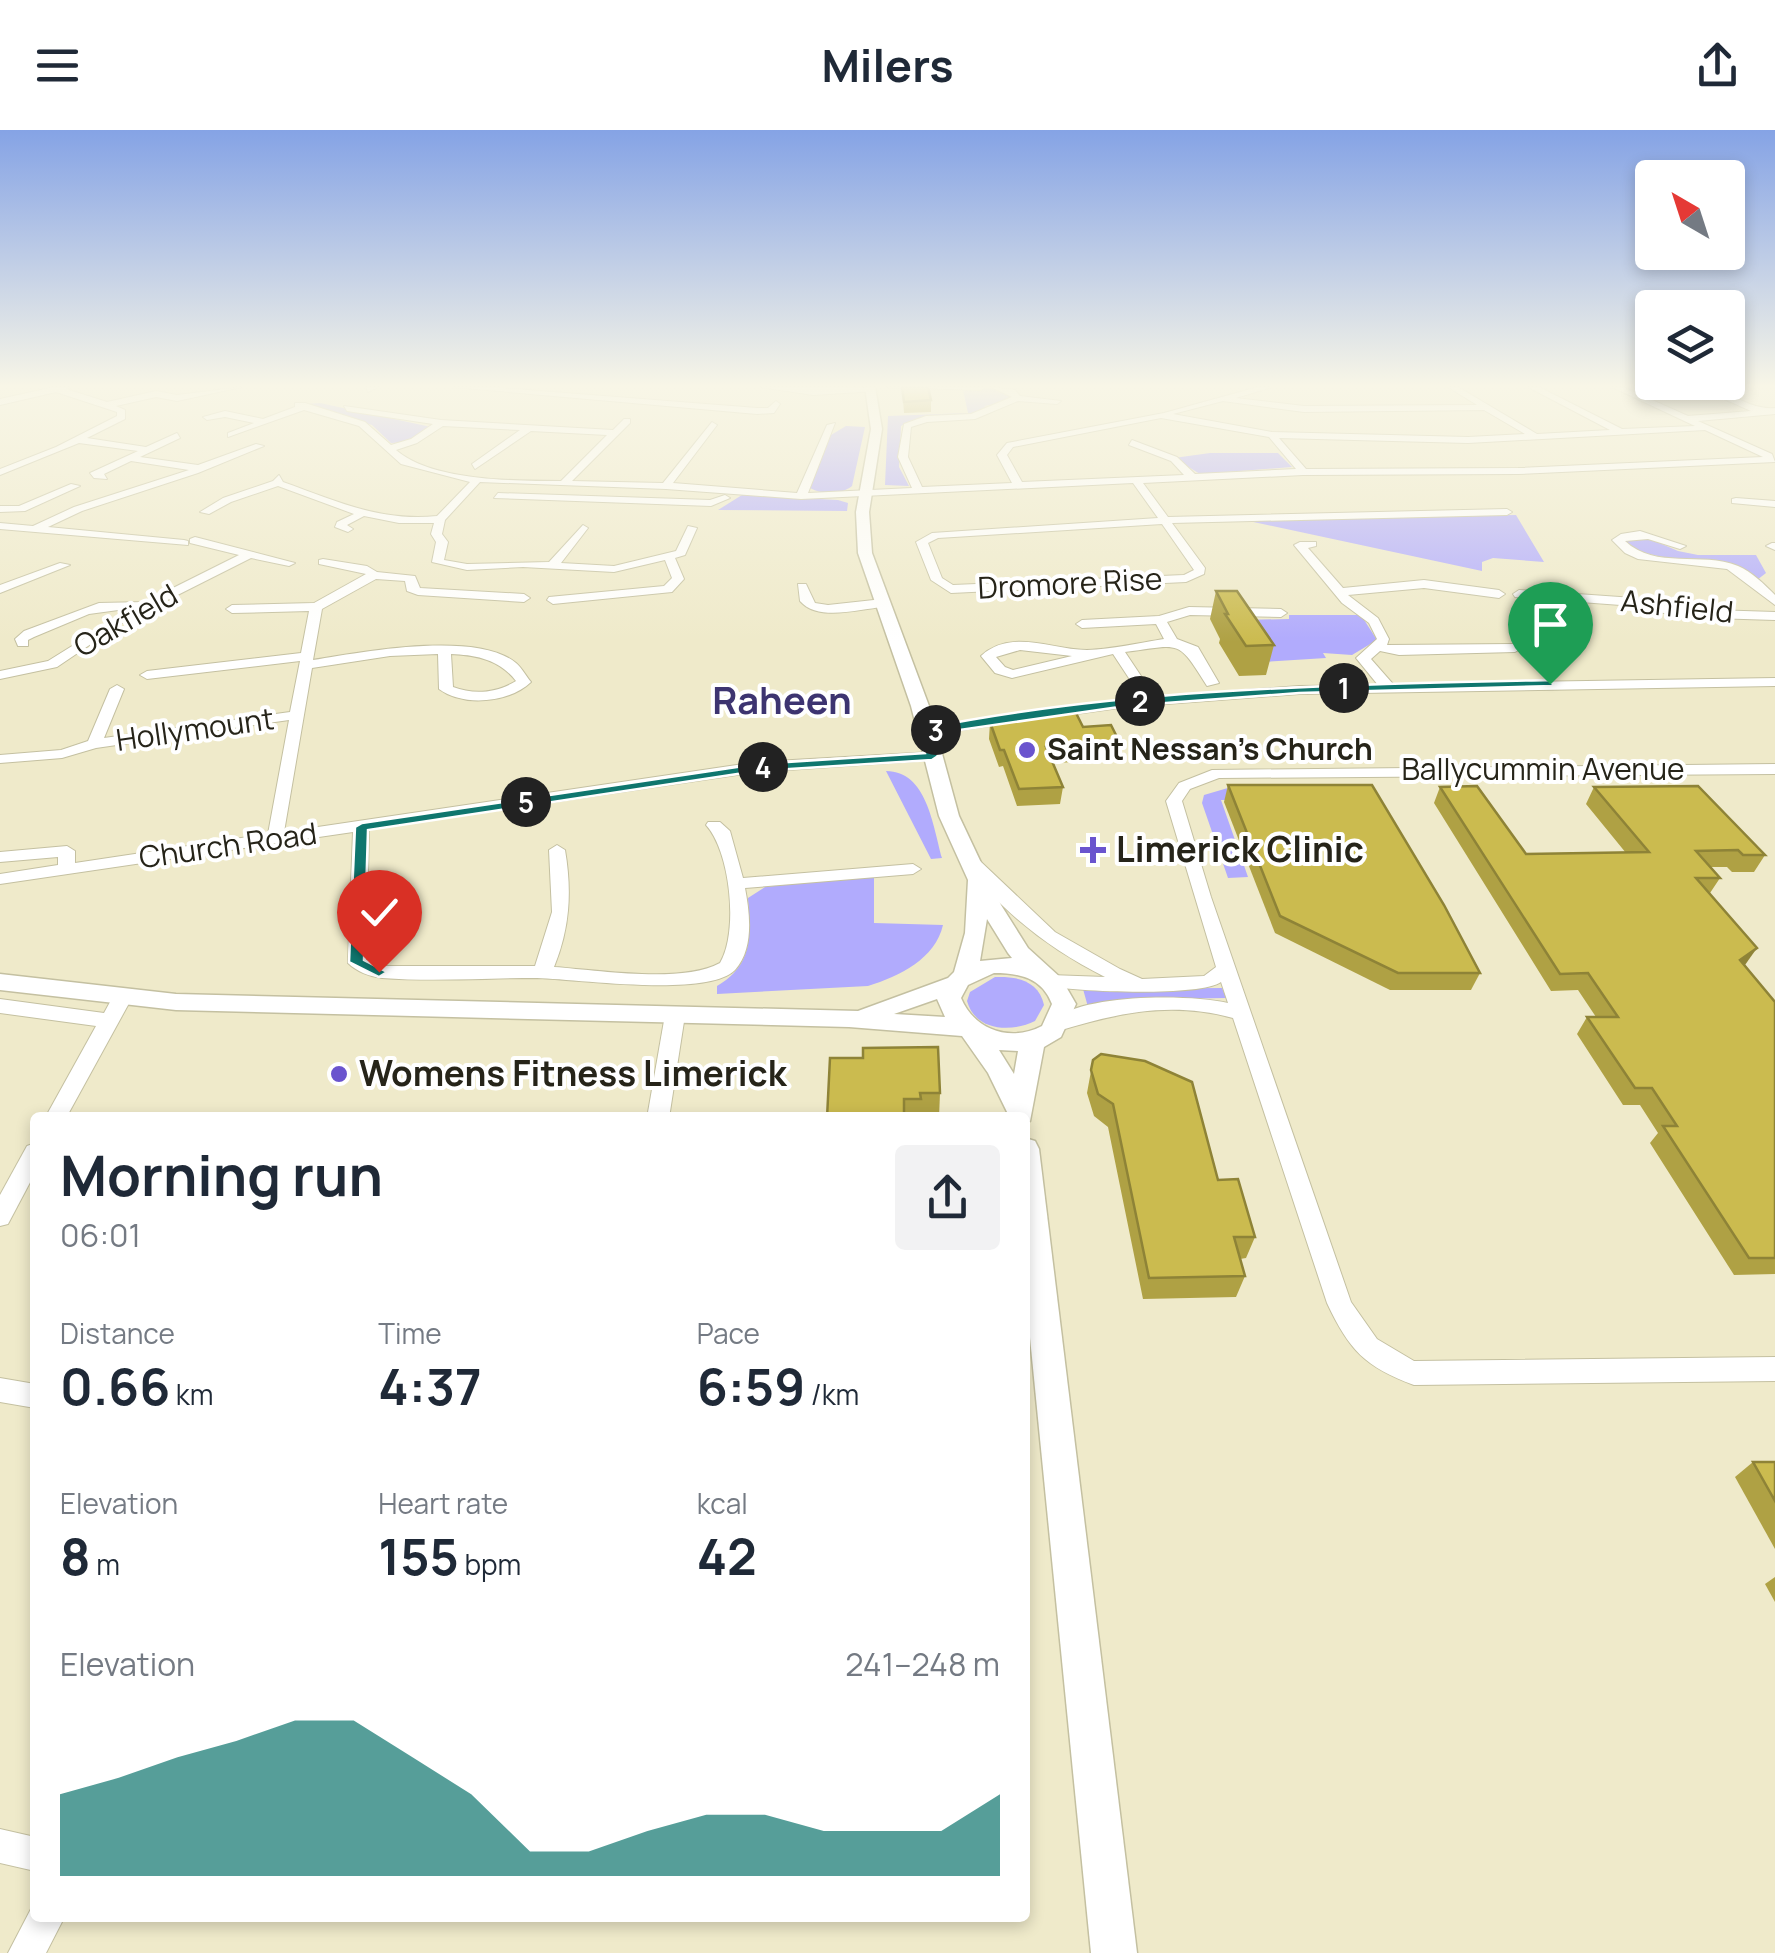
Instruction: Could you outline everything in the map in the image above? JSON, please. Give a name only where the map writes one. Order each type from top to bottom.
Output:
[{"type":"main road","points":[[0,982],[252,1005],[849,1020],[967,1030],[998,1042],[1032,1040],[1058,1024],[1064,1004],[1005,931],[977,882],[938,787],[925,731],[862,541],[870,472]]},
{"type":"main road","points":[[977,882],[976,932],[949,1005],[999,1069],[1016,1112]]},
{"type":"main road","points":[[849,1020],[1006,964],[1045,977]]},
{"type":"main road","points":[[1024,1112],[1032,1040]]},
{"type":"main road","points":[[1030,1198],[1114,1953]]},
{"type":"street","points":[[103,472],[94,476],[103,477]]},
{"type":"street","points":[[35,529],[130,488],[191,472]]},
{"type":"street","points":[[444,472],[476,480],[666,486],[801,496],[1301,472]]},
{"type":"street","points":[[564,484],[576,472]]},
{"type":"street","points":[[666,486],[677,472]]},
{"type":"street","points":[[801,496],[811,472]]},
{"type":"street","points":[[910,472],[918,490]]},
{"type":"street","points":[[1011,472],[1019,486]]},
{"type":"street","points":[[1187,472],[1192,477]]},
{"type":"street","points":[[476,480],[440,518],[436,534],[442,542],[438,562],[468,567],[614,569],[686,549],[692,528]]},
{"type":"street","name":"Dromore Rise","points":[[1136,480],[1200,572],[1182,578],[952,589],[937,580],[922,542],[926,538],[1164,522]]},
{"type":"street","points":[[205,512],[279,481],[397,522],[440,518]]},
{"type":"street","points":[[0,509],[21,510],[75,491]]},
{"type":"street","points":[[498,496],[710,503],[722,500],[732,491]]},
{"type":"street","points":[[1743,500],[1775,504]]},
{"type":"street","points":[[348,529],[340,528],[367,512]]},
{"type":"street","points":[[1164,522],[1507,512]]},
{"type":"street","points":[[0,526],[179,542],[160,551]]},
{"type":"street","points":[[552,566],[582,528]]},
{"type":"street","name":"Ashfield","points":[[1680,546],[1642,535],[1626,535],[1618,540],[1628,550],[1651,558],[1733,568],[1775,601]]},
{"type":"street","points":[[199,539],[194,542],[289,563]]},
{"type":"street","points":[[1312,544],[1300,545],[1374,621],[1383,639],[1363,658],[1387,686]]},
{"type":"street","name":"Oakfield","points":[[0,675],[52,664],[146,605],[248,554]]},
{"type":"street","points":[[553,600],[668,589],[678,579],[670,556]]},
{"type":"street","points":[[323,562],[367,569],[374,575]]},
{"type":"street","points":[[0,588],[64,565]]},
{"type":"street","points":[[232,609],[316,607],[374,575],[406,575],[418,591],[524,598]]},
{"type":"street","points":[[1342,592],[1424,584],[1499,594]]},
{"type":"street","points":[[802,586],[806,601],[818,608],[883,603]]},
{"type":"street","name":"Ashfield","points":[[1519,594],[1634,602],[1681,613],[1775,616]]},
{"type":"street","points":[[23,643],[22,639],[29,634],[86,610],[127,602],[146,605]]},
{"type":"street","points":[[275,839],[316,607]]},
{"type":"street","points":[[1082,624],[1160,620],[1189,611],[1281,613]]},
{"type":"street","points":[[1160,620],[1170,638],[1193,650],[1212,682]]},
{"type":"street","points":[[1084,654],[1069,663],[1012,674],[1000,670],[988,656],[998,649],[1014,647],[1084,654],[1118,651],[1189,633]]},
{"type":"street","points":[[1378,647],[1399,652],[1515,648]]},
{"type":"street","points":[[147,675],[418,650],[444,651],[507,662],[519,670],[524,682],[516,689],[494,694],[450,692],[446,689],[444,651]]},
{"type":"street","points":[[1118,651],[1150,700]]},
{"type":"street","points":[[925,731],[1150,700],[1387,686],[1775,682]]},
{"type":"street","name":"Hollymount","points":[[94,744],[118,689]]},
{"type":"street","name":"Hollymount","points":[[0,759],[62,754],[94,744],[296,715]]},
{"type":"street","name":"Church Road","points":[[0,879],[757,768],[932,756]]},
{"type":"street","name":"Ballycummin Avenue","points":[[1226,969],[1174,810],[1178,792],[1192,780],[1217,773],[1244,772],[1775,769]]},
{"type":"street","points":[[362,827],[356,962],[379,972],[542,972],[689,979],[720,973],[728,966],[739,934],[736,884],[722,830],[714,825]]},
{"type":"street","points":[[542,972],[558,936],[564,896],[557,850]]},
{"type":"street","points":[[0,857],[67,851],[66,868]]},
{"type":"street","points":[[966,856],[1013,909],[1064,949],[1140,985]]},
{"type":"street","points":[[736,884],[913,869]]},
{"type":"street","points":[[1045,977],[1140,985],[1208,982],[1226,969],[1340,1303],[1356,1338],[1385,1362],[1414,1373],[1775,1369]]},
{"type":"street","points":[[58,1112],[123,996]]},
{"type":"street","points":[[1058,1024],[1094,1010],[1181,1004],[1212,1005],[1241,1013]]},
{"type":"street","points":[[0,1006],[110,1022]]},
{"type":"street","points":[[659,1112],[675,1015]]},
{"type":"street","points":[[0,1217],[10,1179],[30,1157]]},
{"type":"street","points":[[0,1390],[30,1395]]},
{"type":"street","points":[[0,1846],[30,1853]]},
{"type":"street","points":[[26,1953],[44,1922]]},
{"type":"shaded area","points":[[816,472],[855,472],[852,486],[843,491],[820,492],[810,488]]},
{"type":"shaded area","points":[[886,472],[902,472],[909,486],[885,485]]},
{"type":"shaded area","points":[[742,495],[848,503],[847,511],[718,510]]},
{"type":"shaded area","points":[[1516,515],[1544,562],[1493,558],[1482,562],[1482,571],[1244,520]]},
{"type":"shaded area","points":[[1648,538],[1698,555],[1756,555],[1766,573],[1757,580],[1727,566],[1657,556],[1624,543],[1624,539]]},
{"type":"shaded area","points":[[1289,615],[1361,615],[1377,640],[1352,655],[1323,653],[1326,658],[1263,662],[1239,620],[1289,619]]},
{"type":"shaded area","points":[[886,771],[900,773],[919,790],[931,816],[942,858],[931,859]]},
{"type":"shaded area","points":[[1361,784],[1369,798],[1221,800],[1248,877],[1228,878],[1202,803],[1204,795],[1238,785]]},
{"type":"shaded area","points":[[874,875],[874,923],[943,925],[924,957],[892,977],[868,986],[717,994],[717,986],[744,959],[748,898],[765,887]]},
{"type":"shaded area","points":[[995,977],[1019,979],[1037,990],[1044,1005],[1035,1021],[995,1027],[971,1011],[967,1001],[970,992]]},
{"type":"shaded area","points":[[1222,988],[1226,998],[1161,999],[1088,1007],[1083,989]]},
{"type":"building","points":[[1216,591],[1237,591],[1274,645],[1246,646],[1225,614]]},
{"type":"building","points":[[1076,713],[1083,727],[1111,725],[1120,743],[1046,747],[1063,787],[1019,789],[990,722]]},
{"type":"building","points":[[1228,785],[1372,785],[1480,973],[1398,973],[1280,916]]},
{"type":"building","points":[[1477,786],[1526,854],[1649,852],[1594,787],[1698,786],[1765,855],[1743,855],[1738,850],[1696,851],[1720,878],[1696,878],[1757,948],[1740,960],[1775,1002],[1775,1258],[1749,1258],[1663,1126],[1677,1126],[1652,1088],[1635,1088],[1587,1017],[1618,1017],[1588,973],[1560,974],[1440,787]]},
{"type":"building","points":[[938,1047],[940,1093],[920,1093],[921,1099],[904,1099],[904,1112],[827,1112],[830,1058],[863,1058],[863,1048]]},
{"type":"building","points":[[1101,1054],[1145,1061],[1192,1082],[1218,1180],[1238,1179],[1255,1237],[1234,1237],[1245,1276],[1149,1278],[1113,1104],[1098,1094],[1091,1070],[1093,1060]]},
{"type":"building","points":[[1753,1462],[1775,1462],[1775,1501]]},
{"type":"place","name":"Saint Nessan's Church","points":[[1027,750]]},
{"type":"place","name":"Limerick Clinic","points":[[1093,850]]},
{"type":"place","name":"Womens Fitness Limerick","points":[[339,1074]]},
{"type":"district","name":"Raheen","points":[[782,701]]},
{"type":"route","points":[[379,972],[356,962],[362,827],[757,768],[932,756],[925,731],[1126,703],[1299,690],[1550,684]]}]
